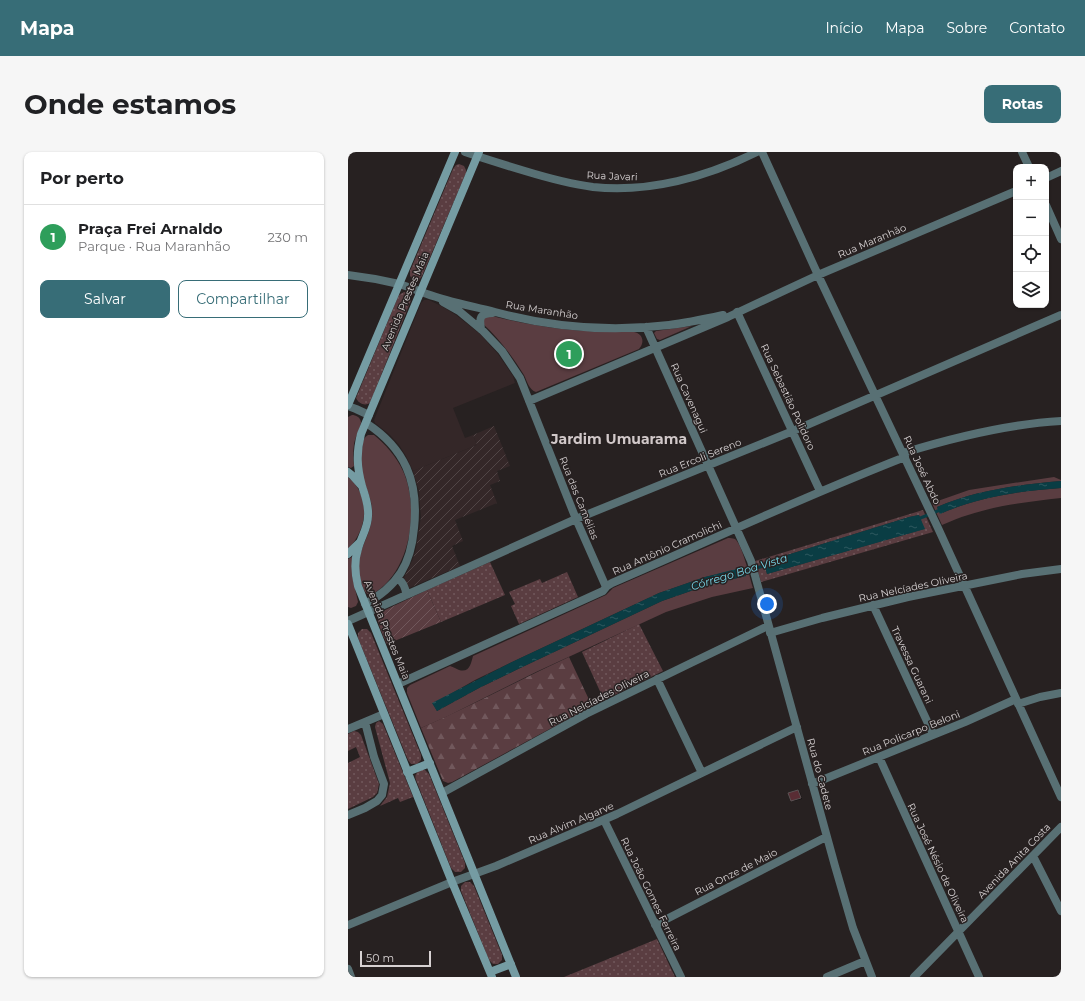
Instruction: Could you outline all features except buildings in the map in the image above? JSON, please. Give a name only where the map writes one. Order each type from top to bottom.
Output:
[{"type":"street","name":"Avenida Prestes Maia","points":[[348,405],[455,152]]},
{"type":"street","name":"Rua Javari","points":[[465,152],[478,154],[562,182],[594,187],[624,188],[653,186],[689,178],[727,165],[757,152]]},
{"type":"street","name":"Rua José Abdo","points":[[762,152],[818,275],[938,528],[1061,797]]},
{"type":"street","points":[[1022,152],[1028,164]]},
{"type":"street","name":"Avenida Prestes Maia","points":[[478,154],[424,293],[361,434],[357,453],[359,472],[369,514],[368,523],[356,558],[356,575],[358,586],[516,977]]},
{"type":"street","points":[[1049,177],[1061,171]]},
{"type":"street","name":"Rua Maranhão","points":[[529,401],[728,317],[818,275],[1013,192]]},
{"type":"street","points":[[1049,212],[1061,239]]},
{"type":"street","name":"Rua Maranhão","points":[[348,276],[399,284],[424,293],[526,320],[565,326],[608,328],[646,327],[692,322],[737,312]]},
{"type":"street","name":"Rua das Camélias","points":[[424,293],[459,311],[481,329],[510,362],[520,378],[576,519],[606,587]]},
{"type":"street","points":[[481,329],[481,316],[486,313],[495,312]]},
{"type":"street","name":"Rua Sebastião Polidoro","points":[[737,312],[820,491]]},
{"type":"street","name":"Rua Ercoli Sereno","points":[[348,623],[367,608],[406,595],[576,519],[793,431],[1061,315]]},
{"type":"street","name":"Rua Cavenagui","points":[[646,327],[737,528],[751,561],[753,570]]},
{"type":"street","points":[[348,405],[356,408],[395,448],[407,469],[414,492],[416,516],[412,548],[404,567],[397,578],[367,608]]},
{"type":"street","name":"Rua Antônio Cramolichi","points":[[398,684],[603,591],[612,583],[904,455],[942,441],[970,434],[1025,424],[1061,421]]},
{"type":"street","points":[[348,472],[359,482],[363,489]]},
{"type":"street","points":[[348,554],[362,539]]},
{"type":"street","name":"Rua Nelcíades Oliveira","points":[[442,793],[586,714],[657,679],[769,630],[873,605],[1022,574],[1061,569]]},
{"type":"street","name":"Rua do Cadete","points":[[753,570],[826,837],[853,928],[872,977]]},
{"type":"street","points":[[397,578],[404,585],[406,595]]},
{"type":"street","name":"Travessa Guarani","points":[[873,605],[933,734]]},
{"type":"street","points":[[348,623],[490,975],[511,964]]},
{"type":"street","points":[[657,679],[702,773]]},
{"type":"street","name":"Rua Policarpo Beloni","points":[[812,784],[1017,701],[1061,693]]},
{"type":"street","points":[[348,729],[384,714]]},
{"type":"street","points":[[348,815],[377,801],[382,795],[384,784],[374,757],[365,722]]},
{"type":"street","name":"Rua Alvim Algarve","points":[[348,925],[604,820],[797,727]]},
{"type":"street","name":"Rua José Nésio de Oliveira","points":[[879,757],[979,977]]},
{"type":"street","points":[[408,772],[430,763]]},
{"type":"street","name":"Rua João Gomes Ferreira","points":[[604,820],[680,977]]},
{"type":"street","name":"Avenida Anita Costa","points":[[914,977],[1061,827]]},
{"type":"street","name":"Rua Onze de Maio","points":[[655,925],[826,837]]},
{"type":"street","points":[[1033,856],[1061,911]]},
{"type":"street","points":[[828,977],[865,961]]},
{"type":"street","points":[[348,969],[351,977]]},
{"type":"shaded area","points":[[424,300],[429,300],[443,307],[456,315],[480,334],[498,354],[513,376],[515,383],[453,408],[465,438],[473,435],[477,445],[413,471],[399,445],[390,435],[375,423],[374,420],[421,303]]},
{"type":"shaded area","points":[[494,426],[510,466],[497,471],[500,481],[490,485],[497,503],[455,520],[463,541],[452,546],[460,566],[409,588],[404,578],[416,549],[421,517],[419,491],[413,471],[477,445],[473,435]]},
{"type":"green space","points":[[459,164],[464,166],[466,173],[422,276],[419,280],[414,280],[410,276],[410,271],[453,169]]},
{"type":"green space","points":[[404,292],[411,297],[411,300],[370,403],[362,404],[356,398],[398,297]]},
{"type":"green space","points":[[488,315],[561,329],[596,332],[634,332],[641,336],[642,344],[639,349],[536,392],[530,387],[524,375],[505,348],[482,323]]},
{"type":"green space","points":[[692,326],[660,340],[657,339],[654,333],[656,331]]},
{"type":"green space","points":[[352,415],[358,417],[361,422],[354,444],[354,466],[351,468],[348,467],[348,417]]},
{"type":"green space","points":[[368,435],[374,435],[397,460],[403,471],[408,486],[411,503],[411,521],[403,556],[395,572],[385,585],[371,595],[366,593],[363,589],[359,567],[361,553],[372,517],[371,502],[361,468],[363,442],[365,437]]},
{"type":"green space","points":[[348,477],[361,493],[364,513],[360,532],[348,549]]},
{"type":"green space","points":[[1054,477],[1061,481],[1029,484],[982,492],[937,507],[940,514],[984,499],[1030,491],[1061,488],[1061,498],[1015,504],[986,510],[942,525],[932,503],[969,490]]},
{"type":"green space","points":[[923,510],[933,532],[761,582],[755,561]],"holes":[[[919,515],[924,529],[767,574],[764,563],[909,517]]]},
{"type":"green space","points":[[728,538],[732,538],[738,542],[746,562],[753,588],[712,597],[666,612],[536,672],[421,728],[407,693],[407,688],[410,685],[450,666],[463,671],[466,670],[472,662],[473,656],[606,595],[613,588]],"holes":[[[744,568],[746,576],[708,585],[662,601],[479,688],[437,711],[433,704],[475,680],[659,593],[705,577]]]},
{"type":"green space","points":[[352,557],[352,575],[358,602],[356,606],[351,608],[348,607],[348,559]]},
{"type":"green space","points":[[490,562],[505,595],[441,622],[427,590]]},
{"type":"green space","points":[[567,572],[578,597],[519,624],[511,606],[515,604],[509,592],[540,579],[542,583]]},
{"type":"green space","points":[[427,590],[441,622],[387,644],[379,624],[379,613]]},
{"type":"green space","points":[[639,624],[663,671],[604,700],[582,652]]},
{"type":"green space","points":[[362,629],[367,629],[371,633],[421,755],[421,760],[417,764],[411,764],[408,760],[358,638],[358,633]]},
{"type":"green space","points":[[569,657],[592,706],[452,782],[448,783],[443,781],[421,728]]},
{"type":"green space","points":[[379,721],[383,724],[413,797],[400,802],[398,798],[380,806],[387,797],[390,783],[375,727],[376,723]]},
{"type":"green space","points":[[354,731],[361,735],[379,784],[377,793],[373,797],[348,809],[348,763],[360,757],[356,747],[348,751],[348,734]]},
{"type":"green space","points":[[422,770],[425,770],[429,774],[465,863],[465,868],[461,872],[455,872],[451,868],[416,780],[416,774]]},
{"type":"green space","points":[[465,882],[470,882],[474,886],[502,955],[502,960],[498,964],[493,964],[489,960],[461,891],[461,886]]},
{"type":"green space","points":[[657,939],[675,977],[564,977]]},
{"type":"water","points":[[1061,481],[1061,488],[1030,491],[984,499],[940,514],[937,507],[982,492],[1029,484]]},
{"type":"water","points":[[919,515],[925,529],[767,574],[764,562]]},
{"type":"water","points":[[744,567],[746,576],[708,585],[662,601],[479,688],[437,711],[432,703],[512,662],[659,593],[705,577]]},
{"type":"waterway","name":"Córrego Boa Vista","points":[[918,519],[940,510]]},
{"type":"waterway","name":"Córrego Boa Vista","points":[[742,572],[767,565]]},
{"type":"place","name":"Praça Frei Arnaldo","points":[[569,354]]},
{"type":"district","name":"Jardim Umuarama","points":[[619,439]]}]
